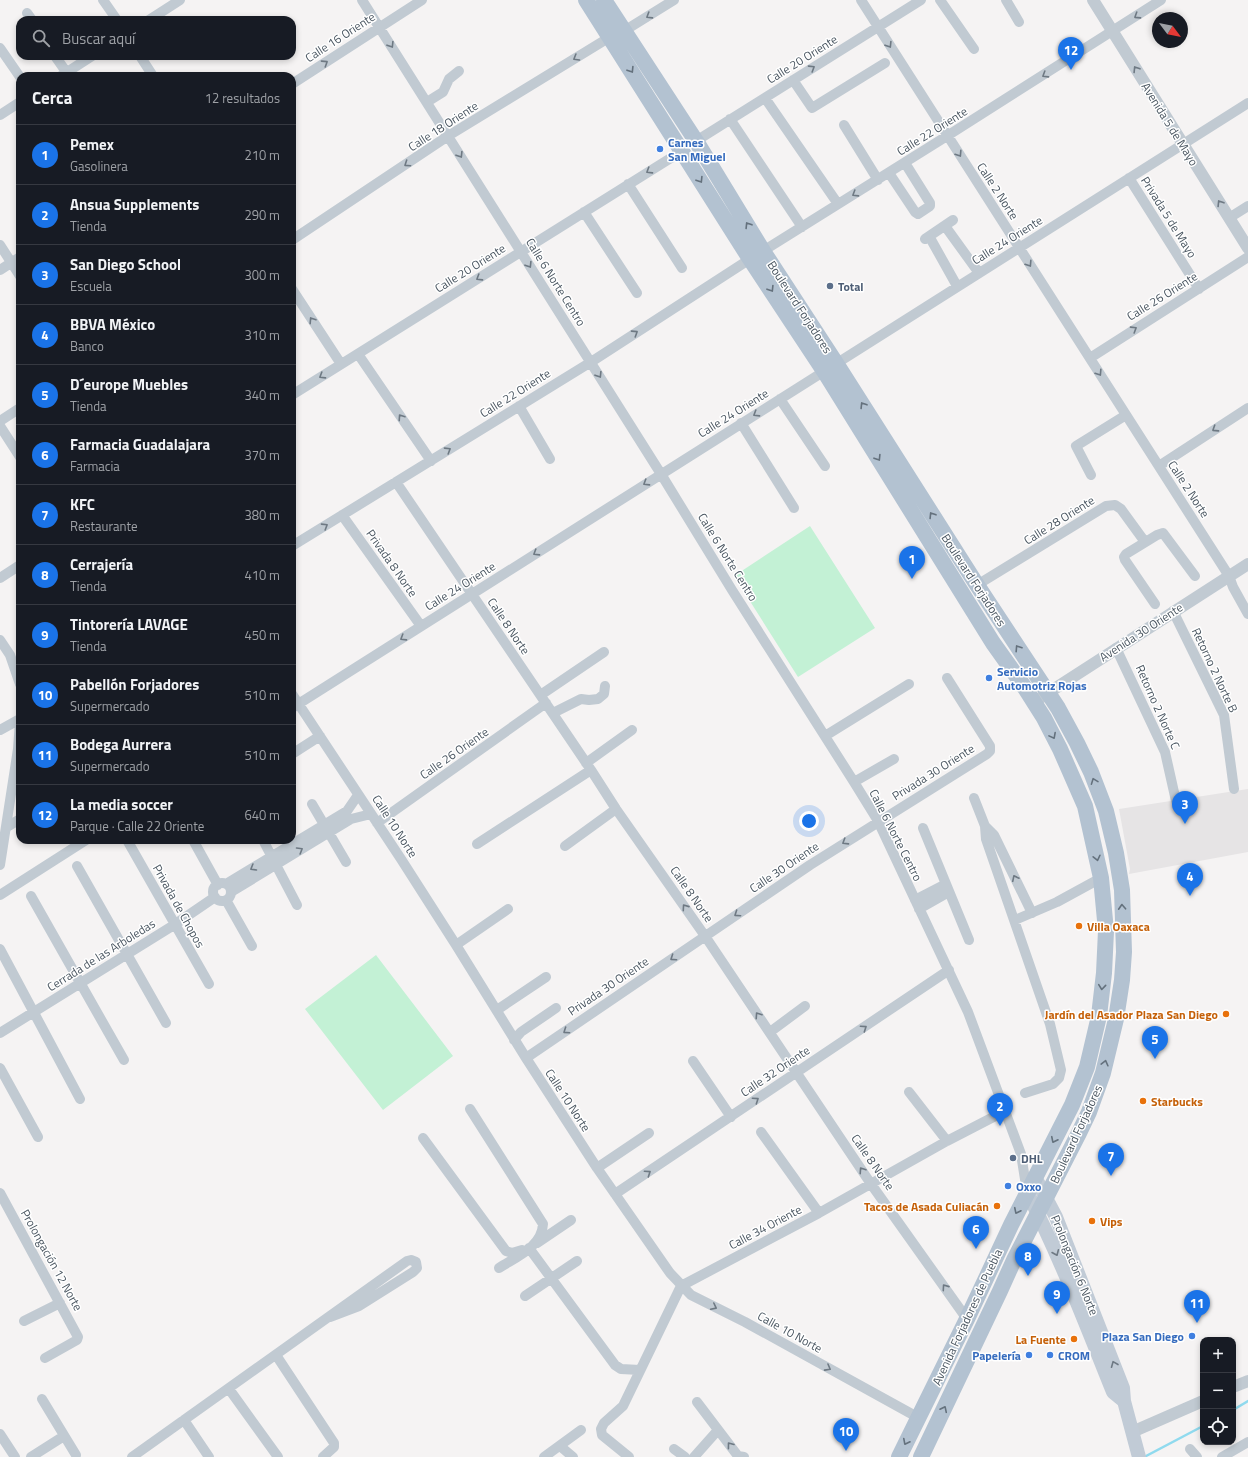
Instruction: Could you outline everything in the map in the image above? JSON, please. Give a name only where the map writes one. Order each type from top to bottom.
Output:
[{"type":"main road","name":"Boulevard Forjadores","points":[[586,0],[617,34],[696,141],[757,255]]},
{"type":"main road","name":"Boulevard Forjadores","points":[[604,0],[617,34],[682,151],[757,255],[1058,708],[1077,743],[1106,811],[1116,853],[1122,890],[1124,933],[1122,980],[1116,1018],[1103,1073],[1089,1112],[1038,1213]]},
{"type":"main road","name":"Boulevard Forjadores","points":[[830,367],[993,643],[1034,702],[1060,749],[1085,806],[1101,878],[1106,930],[1100,1016],[1087,1067],[1072,1105],[1035,1177]]},
{"type":"main road","name":"Prolongación 6 Norte","points":[[1035,1177],[1056,1217],[1076,1264],[1123,1388],[1124,1401],[1139,1457]]},
{"type":"main road","name":"Avenida Forjadores de Puebla","points":[[899,1457],[1035,1177]]},
{"type":"main road","name":"Prolongación 6 Norte","points":[[1027,1192],[1038,1213],[1066,1277],[1113,1392],[1124,1401]]},
{"type":"main road","name":"Avenida Forjadores de Puebla","points":[[921,1457],[1014,1260],[1038,1213]]},
{"type":"street","points":[[103,0],[113,16]]},
{"type":"street","points":[[155,16],[180,0]]},
{"type":"street","name":"Calle 6 Norte Centro","points":[[362,0],[591,362],[878,822],[968,1012],[1021,1154],[1027,1192]]},
{"type":"street","name":"Calle 16 Oriente","points":[[296,81],[422,0]]},
{"type":"street","name":"Calle 18 Oriente","points":[[296,237],[448,136],[674,0]]},
{"type":"street","name":"Calle 2 Norte","points":[[861,0],[1229,576],[1233,587],[1248,614]]},
{"type":"street","name":"Calle 20 Oriente","points":[[696,141],[921,0]]},
{"type":"street","points":[[940,0],[974,49]]},
{"type":"street","points":[[1006,0],[1019,22]]},
{"type":"street","name":"Avenida 5 de Mayo","points":[[1093,0],[1248,248]]},
{"type":"street","name":"Calle 22 Oriente","points":[[296,544],[591,362],[757,255],[1161,0]]},
{"type":"street","points":[[0,48],[17,72]]},
{"type":"street","points":[[58,60],[63,72]]},
{"type":"street","points":[[67,72],[86,60]]},
{"type":"street","points":[[143,60],[150,72]]},
{"type":"street","points":[[796,78],[812,108],[885,63]]},
{"type":"street","points":[[427,102],[443,92],[449,79],[459,72]]},
{"type":"street","points":[[765,98],[838,204]]},
{"type":"street","name":"Calle 24 Oriente","points":[[296,705],[1248,103]]},
{"type":"street","points":[[0,115],[16,105]]},
{"type":"street","points":[[730,119],[802,227]]},
{"type":"street","points":[[844,125],[878,180]]},
{"type":"street","name":"Calle 20 Oriente","points":[[296,392],[682,151]]},
{"type":"street","points":[[889,173],[914,212],[918,214],[928,208],[930,204],[905,163]]},
{"type":"street","name":"Privada 5 de Mayo","points":[[1130,178],[1199,289]]},
{"type":"street","points":[[628,184],[682,268]]},
{"type":"street","points":[[1229,218],[1248,206]]},
{"type":"street","points":[[584,212],[637,293]]},
{"type":"street","points":[[957,286],[926,238],[949,223],[979,273]]},
{"type":"street","points":[[0,245],[16,260],[0,270]]},
{"type":"street","name":"Calle 26 Oriente","points":[[1090,358],[1248,257]]},
{"type":"street","points":[[296,294],[341,364]]},
{"type":"street","points":[[358,354],[431,461]]},
{"type":"street","points":[[780,399],[825,466]]},
{"type":"street","points":[[519,406],[550,459]]},
{"type":"street","points":[[1159,466],[1248,408]]},
{"type":"street","points":[[0,421],[16,411]]},
{"type":"street","points":[[1091,475],[1076,446],[1126,415]]},
{"type":"street","points":[[741,423],[794,508]]},
{"type":"street","points":[[0,426],[16,451]]},
{"type":"street","name":"Calle 8 Norte","points":[[396,482],[589,766],[616,809],[770,1032],[796,1073],[967,1319]]},
{"type":"street","name":"Calle 28 Oriente","points":[[977,586],[1106,506],[1115,505],[1121,509],[1145,542]]},
{"type":"street","name":"Privada 8 Norte","points":[[342,516],[421,626]]},
{"type":"street","points":[[1155,604],[1124,557],[1126,554],[1163,533],[1194,576]]},
{"type":"street","name":"Avenida 30 Oriente","points":[[1034,702],[1047,692],[1248,564]]},
{"type":"street","points":[[0,578],[16,570]]},
{"type":"street","name":"Retorno 2 Norte B","points":[[1173,612],[1224,715],[1234,789]]},
{"type":"street","points":[[0,640],[10,654],[16,672]]},
{"type":"street","name":"Retorno 2 Norte C","points":[[1116,648],[1164,752],[1176,801]]},
{"type":"street","name":"Calle 26 Oriente","points":[[374,819],[543,700],[545,692],[604,652]]},
{"type":"street","name":"Privada 30 Oriente","points":[[878,822],[990,751],[990,746],[947,678]]},
{"type":"street","points":[[825,736],[909,684]]},
{"type":"street","points":[[553,714],[581,698],[589,700],[598,699],[604,694],[605,686]]},
{"type":"street","name":"Calle 10 Norte","points":[[296,707],[320,736],[456,945],[514,1040],[597,1168],[670,1273],[681,1286],[691,1295],[745,1322],[919,1418]]},
{"type":"street","points":[[0,730],[16,720]]},
{"type":"street","points":[[478,844],[589,766],[632,730]]},
{"type":"street","points":[[296,751],[320,736]]},
{"type":"street","points":[[854,782],[894,759]]},
{"type":"street","points":[[0,865],[16,763]]},
{"type":"street","points":[[326,829],[346,811],[358,795]]},
{"type":"street","points":[[974,798],[985,826],[986,839],[1050,1024],[1061,1070],[1059,1078],[1053,1084],[1025,1093]]},
{"type":"street","points":[[312,804],[346,862]]},
{"type":"street","points":[[565,846],[616,809]]},
{"type":"street","points":[[225,890],[326,829],[351,819],[374,819]]},
{"type":"street","points":[[7,827],[16,822]]},
{"type":"street","name":"Calle 30 Oriente","points":[[705,936],[810,865],[878,822]]},
{"type":"street","points":[[985,826],[994,835],[1032,913]]},
{"type":"street","points":[[923,828],[969,940]]},
{"type":"street","points":[[0,895],[80,844]]},
{"type":"street","name":"Privada de Chopos","points":[[129,844],[209,984]]},
{"type":"street","points":[[196,844],[225,890],[252,946]]},
{"type":"street","points":[[265,844],[297,905]]},
{"type":"street","points":[[996,866],[1007,862]]},
{"type":"street","points":[[77,866],[166,1023]]},
{"type":"street","points":[[1015,920],[1057,902],[1101,878]]},
{"type":"street","points":[[917,905],[948,888]]},
{"type":"street","name":"Cerrada de las Arboledas","points":[[0,1033],[174,925],[215,897],[218,900],[225,890]]},
{"type":"street","points":[[31,896],[124,1060]]},
{"type":"street","points":[[456,945],[508,910]]},
{"type":"street","name":"Privada 30 Oriente","points":[[526,1058],[705,936]]},
{"type":"street","points":[[0,949],[80,1100]]},
{"type":"street","name":"Calle 32 Oriente","points":[[615,1194],[949,970]]},
{"type":"street","points":[[497,1010],[546,977]]},
{"type":"street","points":[[770,1032],[805,1006]]},
{"type":"street","points":[[514,1040],[521,1032],[556,1008]]},
{"type":"street","points":[[693,1061],[731,1116]]},
{"type":"street","points":[[0,1068],[38,1137]]},
{"type":"street","points":[[909,1092],[947,1141]]},
{"type":"street","points":[[423,1138],[506,1251],[512,1253],[532,1246],[542,1232],[542,1224],[470,1109]]},
{"type":"street","name":"Calle 34 Oriente","points":[[681,1286],[819,1213],[947,1141],[1005,1111]]},
{"type":"street","points":[[761,1132],[819,1213]]},
{"type":"street","points":[[597,1168],[649,1133]]},
{"type":"street","name":"Calle 6 Norte Centro","points":[[1021,1154],[1028,1162],[1035,1177]]},
{"type":"street","name":"Prolongación 12 Norte","points":[[0,1193],[77,1334],[77,1340],[45,1358]]},
{"type":"street","points":[[499,1268],[571,1220]]},
{"type":"street","points":[[532,1246],[551,1279],[615,1365],[621,1369],[640,1370]]},
{"type":"street","points":[[136,1456],[407,1261],[411,1260],[416,1262],[417,1268],[413,1272],[359,1306],[330,1317]]},
{"type":"street","points":[[524,1296],[577,1261]]},
{"type":"street","points":[[629,1457],[602,1435],[601,1429],[604,1423],[623,1406],[681,1286]]},
{"type":"street","points":[[24,1321],[60,1303]]},
{"type":"street","points":[[276,1355],[334,1443],[334,1448],[323,1457]]},
{"type":"street","points":[[1236,1386],[1248,1381]]},
{"type":"street","points":[[229,1389],[278,1457]]},
{"type":"street","points":[[42,1399],[76,1455]]},
{"type":"street","points":[[697,1402],[738,1456],[744,1457]]},
{"type":"street","points":[[1132,1432],[1200,1402]]},
{"type":"street","points":[[184,1420],[209,1457]]},
{"type":"street","points":[[544,1457],[581,1430]]},
{"type":"street","points":[[694,1457],[718,1430]]},
{"type":"street","points":[[0,1434],[15,1457]]},
{"type":"street","points":[[31,1457],[64,1436]]},
{"type":"street","points":[[1222,1457],[1248,1442]]},
{"type":"street","points":[[560,1446],[573,1457]]},
{"type":"street","points":[[1190,1448],[1197,1457]]},
{"type":"street","points":[[674,1450],[685,1457]]},
{"type":"shaded area","points":[[1248,789],[1248,852],[1129,874],[1130,869],[1119,809]]},
{"type":"green space","points":[[810,526],[875,628],[798,677],[734,576]]},
{"type":"green space","points":[[376,955],[453,1056],[383,1110],[305,1009]]},
{"type":"waterway","points":[[1235,1409],[1248,1401]]},
{"type":"waterway","points":[[1146,1456],[1200,1428]]},
{"type":"place","name":"La media soccer","points":[[1071,70]]},
{"type":"place","name":"Carnes San Miguel","points":[[660,149]]},
{"type":"place","name":"Total","points":[[830,286]]},
{"type":"place","name":"Pemex","points":[[912,579]]},
{"type":"place","name":"Servicio Automotriz Rojas","points":[[989,678]]},
{"type":"place","name":"San Diego School","points":[[1185,824]]},
{"type":"place","name":"BBVA México","points":[[1190,896]]},
{"type":"place","name":"Villa Oaxaca","points":[[1079,926]]},
{"type":"place","name":"Jardín del Asador Plaza San Diego","points":[[1226,1014]]},
{"type":"place","name":"D´europe Muebles","points":[[1155,1059]]},
{"type":"place","name":"Starbucks","points":[[1143,1101]]},
{"type":"place","name":"Ansua Supplements","points":[[1000,1126]]},
{"type":"place","name":"DHL","points":[[1013,1158]]},
{"type":"place","name":"KFC","points":[[1111,1176]]},
{"type":"place","name":"Oxxo","points":[[1008,1186]]},
{"type":"place","name":"Tacos de Asada Culiacán","points":[[997,1206]]},
{"type":"place","name":"Vips","points":[[1092,1221]]},
{"type":"place","name":"Farmacia Guadalajara","points":[[976,1249]]},
{"type":"place","name":"Cerrajería","points":[[1028,1276]]},
{"type":"place","name":"Tintorería LAVAGE","points":[[1057,1314]]},
{"type":"place","name":"Bodega Aurrera","points":[[1197,1323]]},
{"type":"place","name":"Plaza San Diego","points":[[1192,1336]]},
{"type":"place","name":"La Fuente","points":[[1074,1339]]},
{"type":"place","name":"Papelería","points":[[1029,1355]]},
{"type":"place","name":"CROM","points":[[1050,1355]]},
{"type":"place","name":"Pabellón Forjadores","points":[[846,1451]]}]
